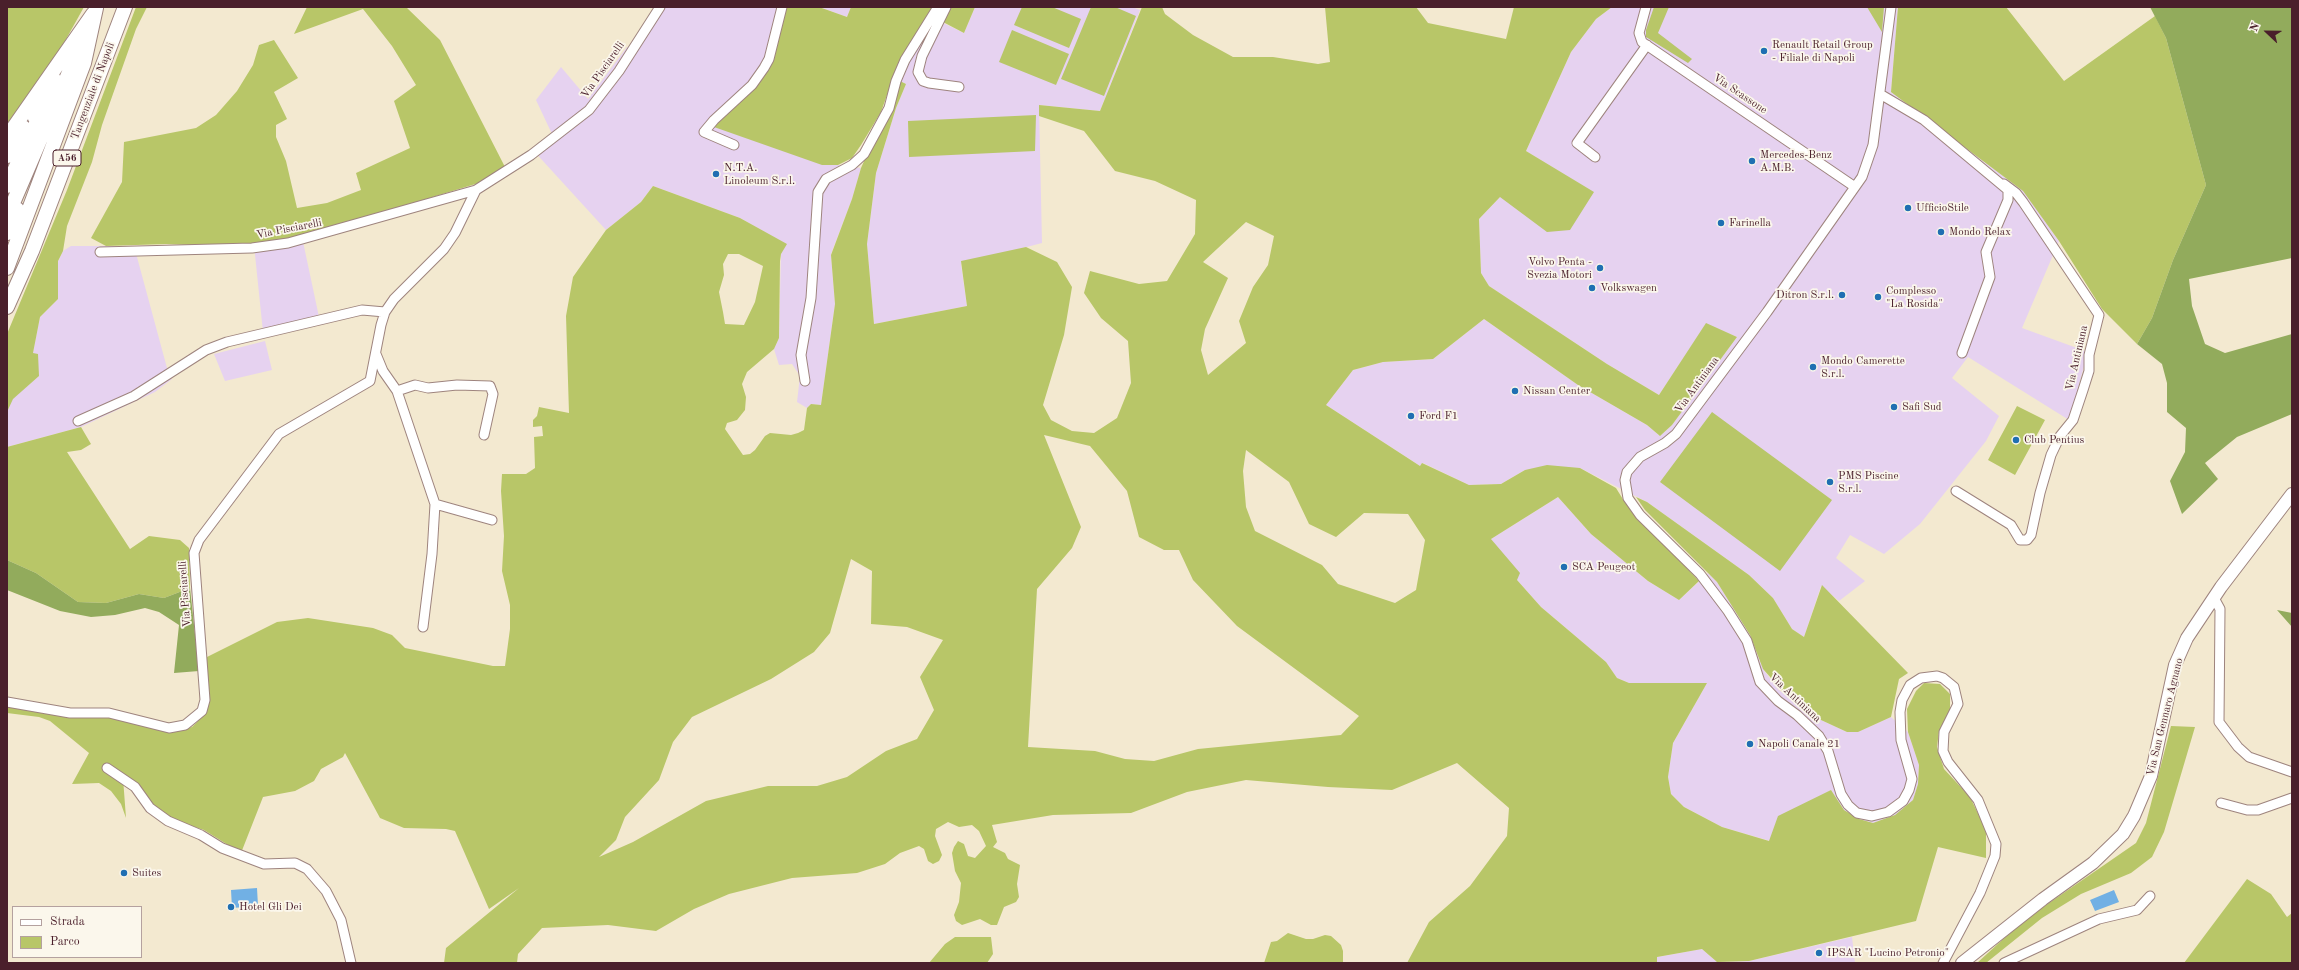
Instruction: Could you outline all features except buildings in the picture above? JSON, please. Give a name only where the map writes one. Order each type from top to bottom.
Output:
[{"type":"highway","name":"Tangenziale di Napoli","points":[[7,308],[32,251],[125,7]]},
{"type":"highway","points":[[7,164],[54,80],[97,8]]},
{"type":"highway","name":"A56","points":[[7,217],[97,8]]},
{"type":"highway","points":[[7,268],[84,63],[83,32]]},
{"type":"highway","points":[[7,136],[57,63],[83,32]]},
{"type":"highway","points":[[7,186],[83,32]]},
{"type":"highway","points":[[7,201],[83,32]]},
{"type":"highway","points":[[7,233],[83,32]]},
{"type":"highway","points":[[7,156],[57,63]]},
{"type":"highway","points":[[7,249],[84,63]]},
{"type":"highway","points":[[7,174],[54,80]]},
{"type":"highway","points":[[7,145],[39,88]]},
{"type":"main road","name":"Via San Gennaro Agnano","points":[[1962,963],[2043,899],[2093,864],[2123,834],[2134,816],[2152,776],[2175,665],[2187,638],[2214,598],[2292,494]]},
{"type":"street","name":"Via Pisciarelli","points":[[100,252],[252,248],[288,243],[476,190],[531,155],[589,110],[619,71],[660,7]]},
{"type":"street","points":[[734,145],[704,132],[714,120],[752,85],[764,68],[769,59],[782,7]]},
{"type":"street","points":[[805,381],[801,355],[811,298],[818,192],[826,179],[852,165],[864,154],[889,108],[896,81],[905,60],[938,7]]},
{"type":"street","points":[[946,7],[922,56],[918,72],[923,81],[959,87]]},
{"type":"street","name":"Via Scassone","points":[[1646,7],[1638,33],[1639,38],[1647,45],[1855,187]]},
{"type":"street","name":"Via Antiniana","points":[[1892,7],[1873,145],[1868,165],[1855,187],[1767,312],[1676,434],[1666,443],[1640,457],[1627,472],[1626,488],[1628,498],[1640,515],[1700,574],[1728,611],[1747,641],[1760,682],[1778,701],[1797,715],[1819,736],[1828,752],[1841,794],[1848,805],[1856,813],[1872,816],[1888,812],[1903,800],[1909,790],[1912,778],[1901,740],[1900,712],[1902,700],[1910,685],[1915,681],[1929,676],[1944,678],[1954,687],[1958,704],[1944,732],[1943,751],[1948,762],[1978,800],[1996,844],[1995,856],[1980,893],[1942,963]]},
{"type":"street","points":[[1595,157],[1577,143],[1647,45]]},
{"type":"street","name":"Via Antiniana","points":[[1880,94],[1924,120],[2016,193],[2100,315],[2083,390],[2073,420],[2060,436],[2051,455],[2040,493],[2031,535],[2027,540],[2020,540],[2011,525],[1956,491]]},
{"type":"street","points":[[1962,353],[1990,277],[1986,252],[2008,200],[2008,190],[2004,184]]},
{"type":"street","name":"Via Pisciarelli","points":[[7,702],[70,713],[116,714],[170,728],[186,725],[202,711],[205,700],[194,553],[196,545],[274,439],[285,429],[370,381],[385,312],[394,299],[444,249],[455,232],[476,190]]},
{"type":"street","points":[[78,421],[134,396],[206,350],[227,342],[362,310],[385,312]]},
{"type":"street","points":[[376,354],[383,371],[397,391],[435,504],[432,554],[423,627]]},
{"type":"street","points":[[397,391],[415,385],[428,388],[457,385],[490,386],[493,394],[484,435]]},
{"type":"street","points":[[435,504],[492,520]]},
{"type":"street","points":[[2214,598],[2220,609],[2219,722],[2238,747],[2249,757],[2292,772]]},
{"type":"street","points":[[107,768],[135,787],[150,808],[168,821],[201,835],[222,848],[264,864],[295,863],[307,870],[326,891],[341,920],[351,963]]},
{"type":"street","points":[[2221,803],[2247,810],[2258,810],[2292,798]]},
{"type":"street","points":[[2004,963],[2099,919],[2137,910],[2150,896]]},
{"type":"shaded area","points":[[664,7],[786,7],[822,165],[838,165],[861,168],[852,199],[831,254],[835,304],[821,405],[811,404],[807,408],[797,402],[800,376],[792,364],[779,365],[774,349],[779,338],[781,254],[786,244],[740,218],[653,186],[641,202],[606,230],[532,149],[552,134],[536,100],[561,67],[588,99],[627,47],[635,52]]},
{"type":"shaded area","points":[[819,7],[851,7],[847,17]]},
{"type":"shaded area","points":[[975,7],[1132,7],[1140,10],[1100,111],[1039,105],[1042,243],[961,264],[967,306],[874,324],[867,244],[876,173],[896,108],[906,84],[893,78],[929,16],[964,33]]},
{"type":"shaded area","points":[[1612,7],[1898,7],[1891,92],[2023,191],[2059,241],[2022,328],[2088,352],[2069,420],[1968,357],[1952,378],[1999,416],[1986,441],[1920,524],[1884,554],[1850,535],[1836,558],[1865,581],[1839,601],[1821,586],[1804,637],[1792,629],[1773,598],[1749,575],[1647,502],[1580,468],[1525,470],[1501,484],[1469,485],[1423,463],[1420,466],[1326,405],[1353,370],[1383,362],[1433,359],[1484,319],[1578,385],[1647,425],[1660,436],[1672,425],[1737,337],[1706,324],[1659,395],[1607,364],[1489,286],[1481,273],[1479,219],[1500,197],[1593,192],[1526,151],[1571,52],[1596,19]]},
{"type":"shaded area","points":[[302,237],[319,317],[263,332],[254,245]]},
{"type":"shaded area","points":[[71,246],[134,246],[167,368],[172,379],[155,392],[81,427],[7,447],[7,412],[12,399],[39,376],[33,353],[40,317],[58,299],[58,261],[63,251]]},
{"type":"shaded area","points":[[265,341],[272,370],[225,381],[214,354]]},
{"type":"shaded area","points":[[1558,497],[1591,534],[1648,581],[1679,600],[1708,573],[1717,582],[1750,635],[1763,669],[1778,689],[1808,714],[1847,732],[1858,732],[1891,717],[1908,732],[1919,765],[1918,784],[1913,800],[1896,815],[1873,823],[1859,819],[1844,810],[1831,790],[1770,841],[1722,827],[1684,807],[1671,794],[1668,777],[1673,743],[1707,683],[1629,683],[1617,678],[1606,662],[1541,607],[1517,580],[1491,539]]},
{"type":"shaded area","name":"IPSAR \"Lucino Petronio\"","points":[[1852,937],[1855,963],[1657,963],[1657,957],[1702,949],[1717,962],[1749,961]]},
{"type":"green space","points":[[84,7],[65,41],[7,130],[7,8]]},
{"type":"green space","points":[[136,7],[147,7],[136,29],[102,125],[92,162],[67,226],[63,251],[58,261],[58,299],[40,317],[33,353],[38,354],[39,376],[13,399],[7,412],[7,334],[67,190]]},
{"type":"green space","points":[[307,7],[406,7],[440,40],[505,167],[482,182],[301,237],[254,245],[216,246],[166,244],[106,246],[91,238],[122,182],[124,142],[196,128],[216,115],[237,91],[253,65],[259,45],[274,40],[298,78],[274,92],[287,119],[276,125],[276,137],[286,161],[297,208],[327,203],[361,190],[356,173],[410,148],[394,101],[416,85],[392,46],[363,9],[294,34]]},
{"type":"green space","points":[[786,7],[819,7],[847,17],[851,7],[934,7],[893,78],[881,112],[861,145],[852,158],[838,165],[822,165],[714,127],[759,83]]},
{"type":"green space","points":[[950,7],[975,7],[964,33],[943,22]]},
{"type":"green space","points":[[1022,7],[1052,7],[1081,19],[1069,48],[1014,25]]},
{"type":"green space","points":[[1091,7],[1115,7],[1136,16],[1104,96],[1061,79]]},
{"type":"green space","points":[[1142,7],[1162,7],[1165,14],[1193,35],[1233,57],[1273,57],[1318,64],[1330,62],[1325,7],[1416,7],[1428,23],[1506,39],[1514,7],[1612,7],[1596,19],[1571,52],[1526,151],[1594,192],[1570,230],[1547,232],[1500,197],[1479,219],[1481,273],[1489,286],[1607,364],[1659,395],[1706,323],[1737,337],[1672,425],[1660,436],[1647,425],[1578,385],[1484,319],[1433,359],[1383,362],[1353,370],[1326,405],[1420,466],[1422,463],[1469,485],[1501,484],[1525,470],[1547,465],[1580,468],[1616,488],[1624,501],[1699,581],[1679,600],[1648,581],[1591,534],[1558,497],[1491,539],[1520,573],[1517,580],[1541,607],[1606,662],[1617,678],[1629,683],[1707,683],[1673,743],[1668,777],[1671,794],[1684,807],[1722,827],[1769,841],[1778,816],[1831,790],[1844,810],[1859,819],[1873,823],[1895,815],[1913,800],[1918,784],[1919,765],[1908,732],[1907,709],[1916,691],[1924,683],[1940,684],[1950,694],[1950,710],[1939,731],[1937,747],[1944,769],[1970,797],[1986,830],[1986,858],[1938,847],[1916,921],[1749,961],[1717,962],[1702,949],[1657,957],[1657,963],[1407,963],[1429,922],[1470,886],[1507,836],[1509,808],[1457,763],[1392,790],[1328,787],[1246,780],[1187,792],[1131,813],[1053,815],[992,825],[997,842],[993,847],[1005,853],[1008,859],[1020,865],[1017,884],[1019,897],[1016,902],[1004,907],[997,925],[991,925],[980,919],[962,925],[956,921],[954,915],[959,902],[961,883],[955,871],[952,853],[954,847],[958,841],[964,844],[968,856],[975,858],[986,846],[979,831],[972,825],[959,827],[948,822],[936,829],[935,836],[942,855],[939,861],[933,864],[928,861],[924,849],[919,846],[900,853],[885,864],[857,873],[792,878],[729,894],[694,909],[656,931],[608,925],[542,928],[518,954],[517,963],[444,963],[446,948],[519,888],[489,909],[455,831],[446,829],[404,828],[380,818],[345,753],[343,757],[321,769],[314,781],[295,791],[263,797],[241,853],[204,830],[173,820],[153,808],[123,778],[126,818],[121,804],[111,791],[99,783],[72,784],[89,753],[50,721],[39,717],[7,713],[7,706],[111,717],[180,730],[192,727],[204,715],[205,658],[277,622],[308,618],[373,628],[392,635],[405,648],[493,666],[505,666],[510,629],[510,605],[502,571],[504,536],[501,491],[502,474],[526,474],[535,468],[534,437],[543,436],[542,426],[533,427],[533,420],[537,416],[539,407],[569,413],[566,316],[573,277],[606,230],[641,202],[653,186],[740,218],[787,244],[781,254],[780,261],[779,338],[774,349],[747,372],[742,384],[746,397],[745,410],[737,420],[727,423],[725,429],[743,455],[750,454],[755,450],[765,436],[770,433],[791,435],[804,430],[807,408],[811,404],[821,405],[835,304],[831,255],[852,199],[861,168],[900,81],[906,84],[896,108],[876,173],[867,244],[874,324],[967,306],[961,261],[1026,247],[1057,262],[1072,287],[1064,335],[1043,405],[1051,420],[1072,431],[1094,433],[1117,418],[1131,383],[1128,341],[1101,318],[1084,293],[1090,271],[1139,284],[1167,281],[1195,234],[1196,200],[1155,181],[1115,171],[1084,131],[1039,116],[1039,105],[1100,111]],"holes":[[[1246,222],[1274,236],[1268,265],[1253,287],[1239,321],[1246,343],[1208,375],[1201,350],[1205,329],[1228,278],[1203,262]],[[728,254],[739,254],[763,266],[755,302],[744,325],[725,324],[719,292],[724,275],[723,264]],[[1044,435],[1090,446],[1127,491],[1139,537],[1164,550],[1179,550],[1193,580],[1237,626],[1359,716],[1341,735],[1198,749],[1154,761],[1125,759],[1095,751],[1028,747],[1037,589],[1072,548],[1081,527]],[[1246,450],[1289,482],[1309,524],[1336,537],[1364,513],[1408,514],[1425,540],[1416,590],[1395,603],[1338,584],[1322,565],[1255,531],[1246,507],[1243,471]],[[851,559],[872,571],[871,624],[907,627],[943,640],[920,677],[934,710],[917,739],[886,751],[847,777],[817,786],[768,786],[706,801],[633,842],[599,857],[616,840],[625,817],[659,780],[673,742],[692,717],[771,679],[814,652],[830,633]]]},
{"type":"green space","points":[[1654,7],[1669,7],[1658,33],[1692,59],[1688,63],[1646,37],[1646,30]]},
{"type":"green space","points":[[1867,7],[1884,7],[1882,32]]},
{"type":"green space","points":[[1898,7],[2006,7],[2064,81],[2155,16],[2166,38],[2206,185],[2173,260],[2152,318],[2137,344],[2102,309],[2059,241],[2023,191],[1891,92]]},
{"type":"green space","points":[[2150,7],[2292,7],[2292,258],[2189,279],[2192,306],[2205,344],[2225,353],[2292,334],[2292,414],[2237,437],[2205,463],[2218,479],[2182,514],[2170,481],[2185,452],[2186,428],[2167,412],[2167,383],[2162,364],[2137,344],[2152,318],[2173,260],[2206,185],[2166,38]]},
{"type":"green space","points":[[1012,30],[1069,54],[1056,85],[999,62]]},
{"type":"green space","points":[[1036,115],[1035,151],[909,157],[908,121]]},
{"type":"green space","name":"Club Pentius","points":[[2017,406],[2045,420],[2015,475],[1988,460]]},
{"type":"green space","points":[[1712,412],[1832,500],[1780,571],[1660,482]]},
{"type":"green space","points":[[81,427],[91,444],[81,450],[67,452],[130,549],[149,536],[180,540],[189,548],[190,588],[164,598],[139,594],[106,603],[78,602],[36,573],[7,560],[7,447]]},
{"type":"green space","points":[[1636,497],[1647,502],[1749,575],[1773,598],[1792,629],[1804,637],[1822,585],[1908,673],[1899,679],[1891,717],[1858,732],[1847,732],[1808,714],[1787,696],[1763,669],[1750,635],[1717,582],[1645,510]]},
{"type":"green space","points":[[7,560],[36,573],[78,602],[106,603],[139,594],[164,598],[190,588],[199,671],[174,673],[179,625],[159,612],[145,608],[115,615],[91,617],[60,611],[7,590]]},
{"type":"green space","points":[[2277,610],[2292,613],[2292,627]]},
{"type":"green space","points":[[2171,726],[2195,727],[2164,832],[2152,857],[2131,873],[2081,894],[2042,918],[1986,963],[1977,963],[2023,921],[2136,843],[2146,823]]},
{"type":"green space","points":[[2247,879],[2271,894],[2287,917],[2292,913],[2292,963],[2184,963]]},
{"type":"green space","points":[[1288,933],[1306,939],[1313,939],[1325,935],[1331,936],[1341,945],[1343,951],[1343,963],[1264,963],[1271,942],[1277,941]]},
{"type":"green space","points":[[955,937],[991,937],[993,954],[987,963],[929,963],[945,944]]},
{"type":"water","points":[[257,888],[258,906],[232,908],[231,890]]},
{"type":"water","points":[[2114,890],[2119,902],[2095,911],[2090,900]]},
{"type":"place","name":"Renault Retail Group - Filiale di Napoli","points":[[1764,51]]},
{"type":"place","name":"Mercedes-Benz A.M.B.","points":[[1752,161]]},
{"type":"place","name":"N.T.A. Linoleum S.r.l.","points":[[716,174]]},
{"type":"place","name":"UfficioStile","points":[[1908,208]]},
{"type":"place","name":"Farinella","points":[[1721,223]]},
{"type":"place","name":"Mondo Relax","points":[[1941,232]]},
{"type":"place","name":"Volvo Penta - Svezia Motori","points":[[1600,268]]},
{"type":"place","name":"Volkswagen","points":[[1592,288]]},
{"type":"place","name":"Ditron S.r.l.","points":[[1842,295]]},
{"type":"place","name":"Complesso \"La Rosida\"","points":[[1878,297]]},
{"type":"place","name":"Mondo Camerette S.r.l.","points":[[1813,367]]},
{"type":"place","name":"Nissan Center","points":[[1515,391]]},
{"type":"place","name":"Safi Sud","points":[[1894,407]]},
{"type":"place","name":"Ford F1","points":[[1411,416]]},
{"type":"place","name":"Club Pentius","points":[[2016,440]]},
{"type":"place","name":"PMS Piscine S.r.l.","points":[[1830,482]]},
{"type":"place","name":"SCA Peugeot","points":[[1564,567]]},
{"type":"place","name":"Napoli Canale 21","points":[[1750,744]]},
{"type":"place","name":"Suites","points":[[124,873]]},
{"type":"place","name":"Hotel Gli Dei","points":[[231,907]]},
{"type":"place","name":"IPSAR \"Lucino Petronio\"","points":[[1819,953]]}]
